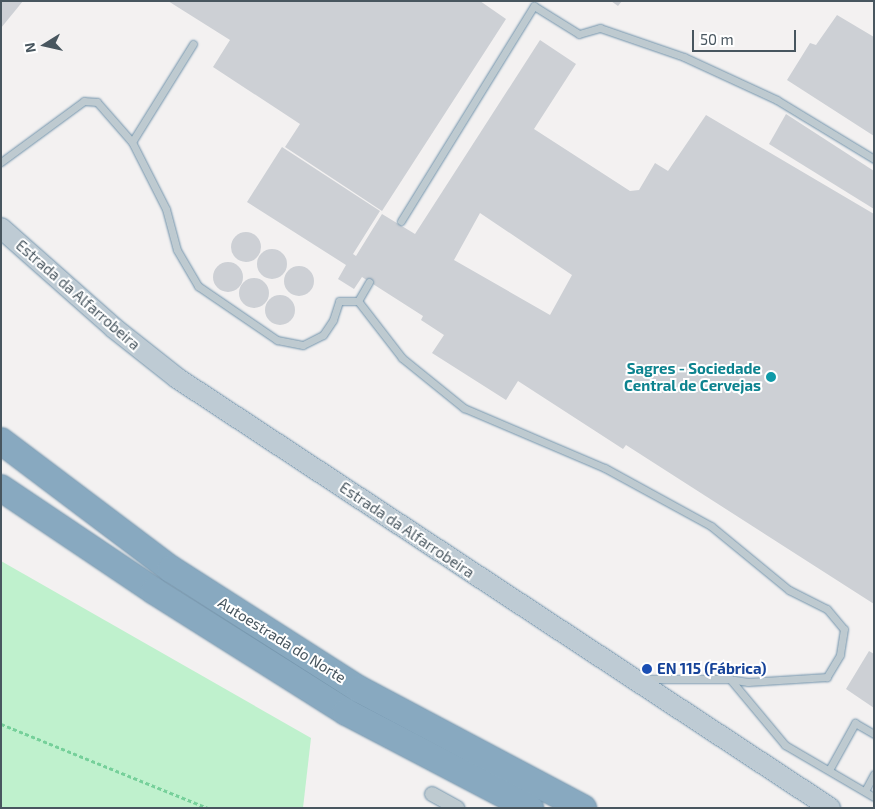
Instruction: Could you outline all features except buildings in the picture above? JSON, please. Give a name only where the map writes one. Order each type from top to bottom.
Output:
[{"type":"highway","name":"Autoestrada do Norte","points":[[1,441],[170,569],[359,689],[583,808]]},
{"type":"highway","name":"Autoestrada do Norte","points":[[1,488],[154,591],[346,712],[530,808]]},
{"type":"main road","name":"Estrada da Alfarrobeira","points":[[1,228],[114,328],[177,378],[830,808]]},
{"type":"street","points":[[432,794],[457,808]]},
{"type":"lane","points":[[402,221],[534,6],[579,34],[600,28],[684,56],[777,100],[874,159]]},
{"type":"lane","points":[[132,142],[193,44]]},
{"type":"lane","points":[[1,162],[84,101],[96,102],[132,142],[166,209],[177,250],[198,286],[277,340],[303,344],[323,335],[333,320],[339,301],[358,301]]},
{"type":"lane","points":[[358,301],[369,282]]},
{"type":"lane","points":[[358,301],[402,358],[464,408],[605,468],[711,526],[789,590],[827,609],[844,629],[840,655],[827,678],[748,682],[730,679],[630,678]]},
{"type":"lane","points":[[730,679],[784,745],[874,797]]},
{"type":"lane","points":[[829,770],[854,723],[874,734]]},
{"type":"lane","points":[[865,791],[874,774]]},
{"type":"path","points":[[1,724],[208,808]]},
{"type":"green space","points":[[1,561],[311,738],[303,808],[1,808]]},
{"type":"place","name":"Sagres - Sociedade Central de Cervejas","points":[[771,377]]},
{"type":"place","name":"EN 115 (Fábrica)","points":[[647,669]]}]
